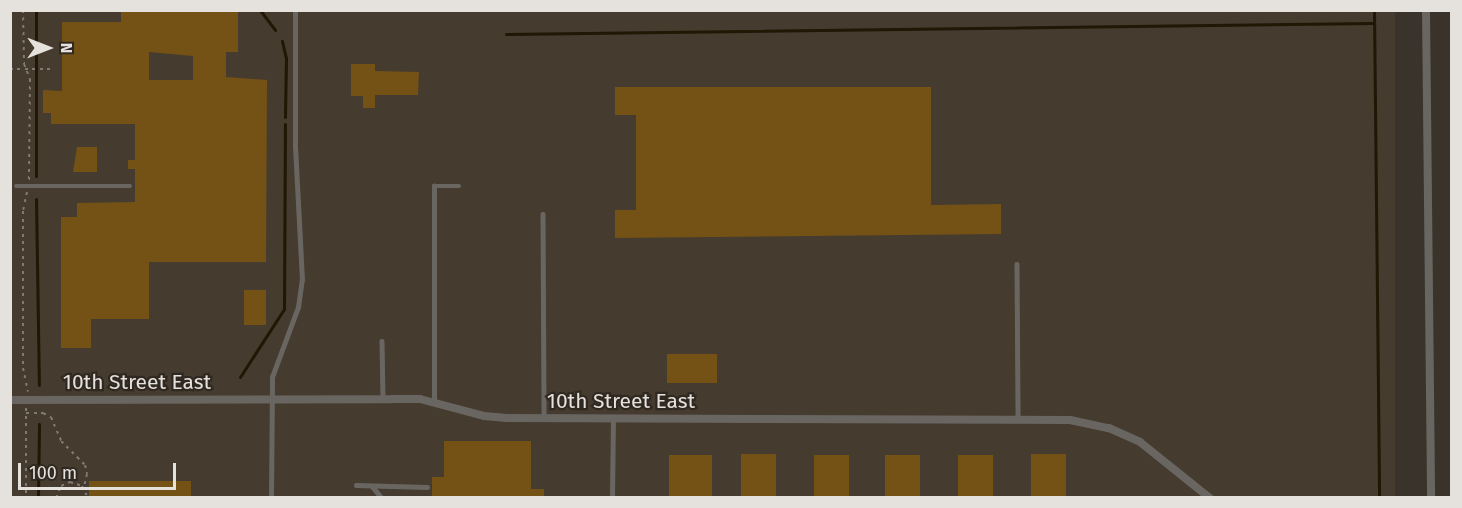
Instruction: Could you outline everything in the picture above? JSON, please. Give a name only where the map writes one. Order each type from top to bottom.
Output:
[{"type":"street","points":[[1426,10],[1431,498]]},
{"type":"street","name":"10th Street East","points":[[10,400],[383,399],[434,402],[484,416],[544,418],[1070,420],[1127,435],[1210,498]]},
{"type":"lane","points":[[271,498],[274,364],[298,307],[302,280],[295,148],[295,10]]},
{"type":"lane","points":[[16,186],[130,186]]},
{"type":"lane","points":[[434,402],[434,186],[459,186]]},
{"type":"lane","points":[[543,214],[544,418]]},
{"type":"lane","points":[[1017,264],[1018,419]]},
{"type":"lane","points":[[382,341],[383,399]]},
{"type":"lane","points":[[612,498],[613,418]]},
{"type":"lane","points":[[356,485],[427,487]]},
{"type":"lane","points":[[371,485],[382,498]]},
{"type":"path","points":[[23,10],[26,69],[30,79],[28,186],[23,222],[23,368],[27,377],[26,498]]},
{"type":"path","points":[[10,69],[52,69]]},
{"type":"path","points":[[26,413],[44,413],[51,417],[66,448],[85,465],[87,474],[84,487],[88,498]]},
{"type":"path","points":[[56,498],[65,483],[84,487]]},
{"type":"shaded area","points":[[10,11],[1395,11],[1395,497],[10,497]]},
{"type":"building","points":[[121,10],[238,10],[238,52],[226,52],[226,77],[267,80],[266,262],[149,262],[149,319],[91,319],[91,348],[61,348],[61,217],[77,217],[77,203],[135,202],[135,169],[128,169],[128,160],[135,160],[135,124],[51,124],[51,113],[43,113],[43,90],[62,91],[62,22],[121,22]],"holes":[[[149,52],[193,56],[193,80],[149,80]]]},
{"type":"building","points":[[351,64],[375,64],[375,71],[419,72],[418,95],[375,95],[375,108],[363,108],[363,96],[351,96]]},
{"type":"building","points":[[615,87],[931,87],[931,205],[1001,204],[1001,234],[615,238],[615,210],[636,210],[636,115],[615,115]]},
{"type":"building","points":[[77,147],[97,147],[97,172],[73,172]]},
{"type":"building","points":[[244,290],[266,290],[266,325],[244,325]]},
{"type":"building","points":[[667,354],[717,354],[717,383],[667,383]]},
{"type":"building","points":[[444,441],[531,441],[531,489],[544,489],[544,498],[432,498],[432,477],[444,477]]},
{"type":"building","points":[[741,454],[776,454],[776,498],[741,498]]},
{"type":"building","points":[[1031,454],[1066,454],[1066,498],[1031,498]]},
{"type":"building","points":[[669,455],[712,455],[712,498],[669,498]]},
{"type":"building","points":[[814,455],[849,455],[849,498],[814,498]]},
{"type":"building","points":[[885,455],[920,455],[920,498],[885,498]]},
{"type":"building","points":[[958,455],[993,455],[993,498],[958,498]]},
{"type":"building","points":[[89,481],[191,481],[191,498],[89,498]]},
{"type":"waterway","points":[[36,10],[36,176]]},
{"type":"waterway","points":[[260,10],[275,30]]},
{"type":"waterway","points":[[1374,10],[1379,498]]},
{"type":"waterway","points":[[506,34],[1374,23]]},
{"type":"waterway","points":[[282,41],[286,58],[285,117]]},
{"type":"waterway","points":[[240,377],[284,309],[285,124]]},
{"type":"waterway","points":[[36,199],[39,385]]},
{"type":"waterway","points":[[38,498],[39,424]]}]
